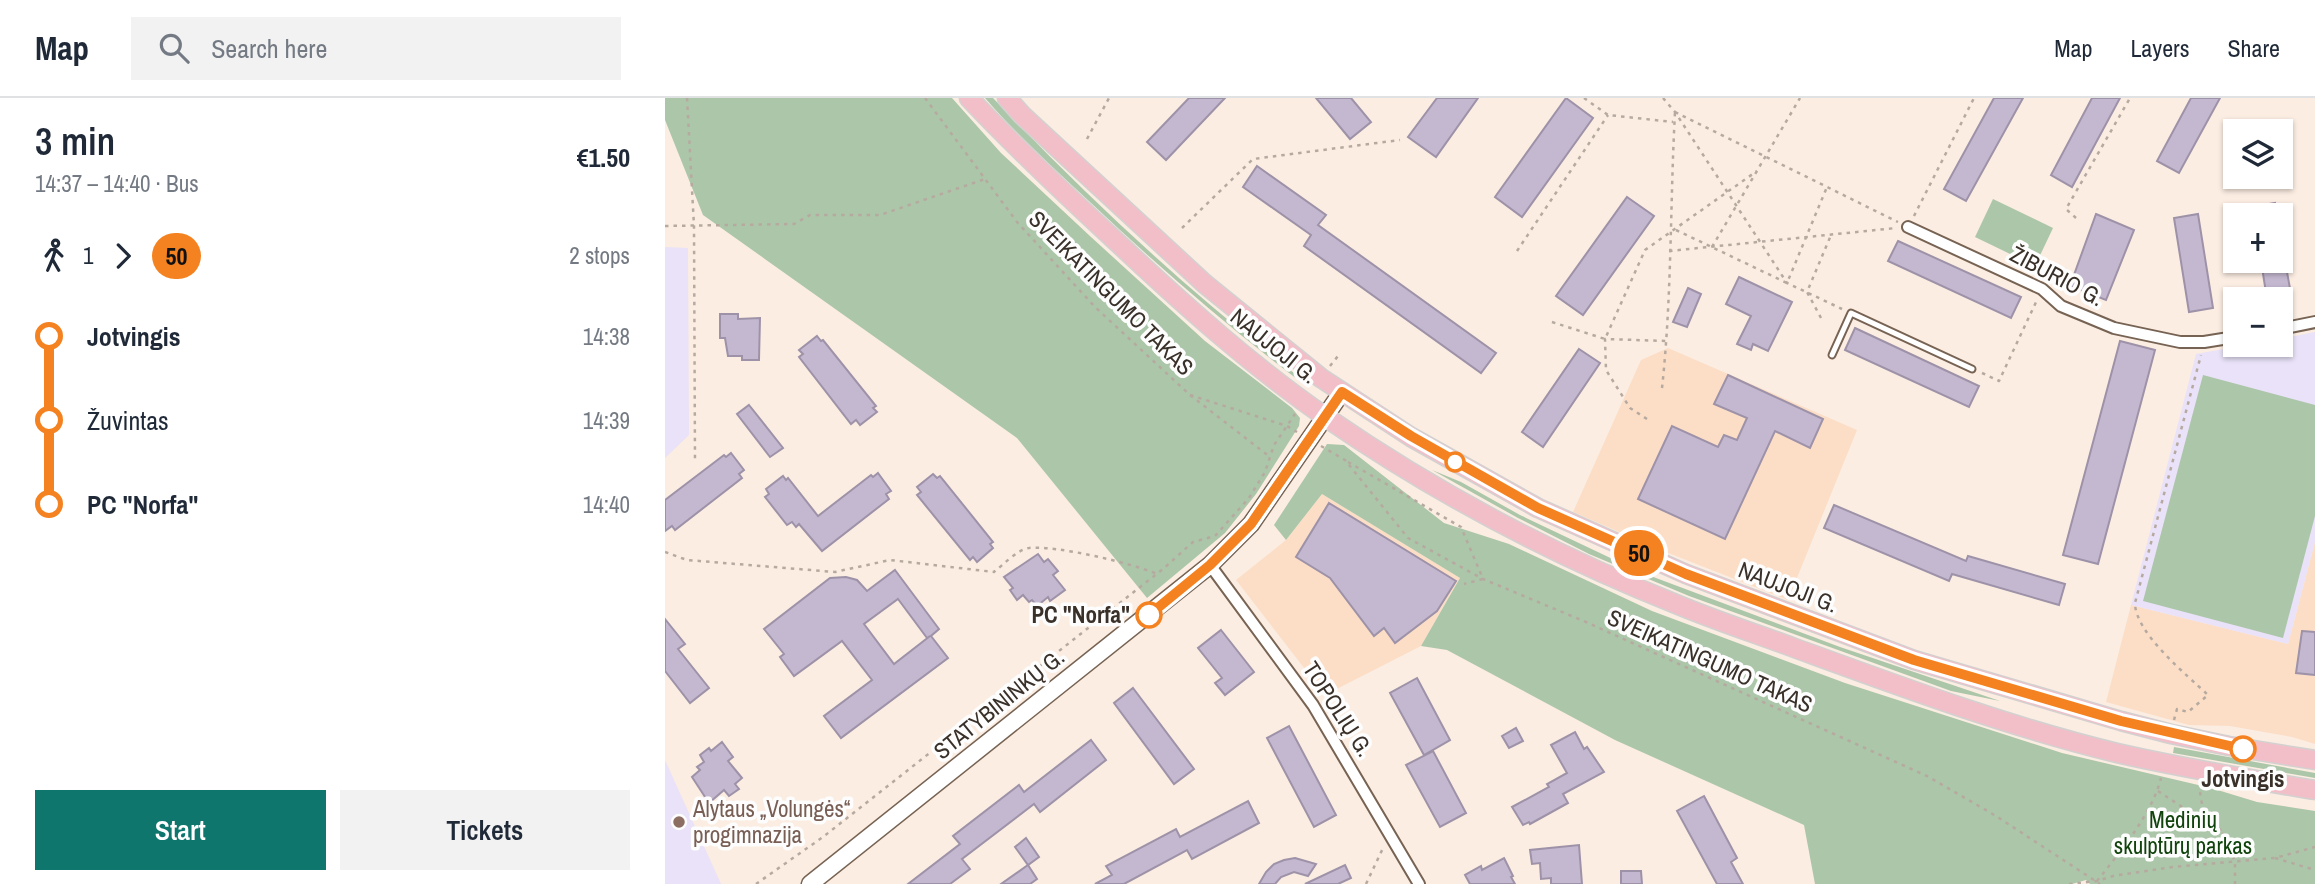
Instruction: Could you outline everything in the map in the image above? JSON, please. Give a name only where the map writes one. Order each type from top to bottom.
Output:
[{"type":"main road","name":"NAUJOJI G.","points":[[969,98],[1007,138],[1151,275],[1226,340],[1325,416],[1389,459],[1524,536],[1664,600],[1928,696],[2112,752],[2164,764],[2315,790]]},
{"type":"main road","name":"NAUJOJI G.","points":[[1007,98],[1022,115],[1205,284],[1342,392],[1411,436],[1538,508],[1686,574],[1914,660],[2171,734],[2315,760]]},
{"type":"main road","points":[[2112,752],[2121,721]]},
{"type":"street","name":"ŽIBURIO G.","points":[[1908,227],[2042,289],[2061,306],[2114,328],[2179,342],[2223,339]]},
{"type":"street","points":[[2293,326],[2315,322]]},
{"type":"street","name":"STATYBININKŲ G.","points":[[810,884],[1210,565],[1251,524],[1342,392]]},
{"type":"street","name":"TOPOLIŲ G.","points":[[1210,565],[1297,680],[1419,884]]},
{"type":"lane","points":[[1832,355],[1851,313],[1972,369]]},
{"type":"path","points":[[688,98],[694,226],[695,463]]},
{"type":"path","name":"SVEIKATINGUMO TAKAS","points":[[925,98],[1017,222],[1095,307],[1190,395],[1287,426],[1274,445],[1270,457]]},
{"type":"path","points":[[1087,139],[1109,98]]},
{"type":"path","points":[[1584,98],[1608,115],[1674,122]]},
{"type":"path","points":[[1664,98],[1787,283]]},
{"type":"path","points":[[1712,247],[1800,98]]},
{"type":"path","points":[[1908,227],[1974,98]]},
{"type":"path","points":[[2076,218],[2066,209],[2130,98]]},
{"type":"path","points":[[1662,388],[1667,341],[1675,112]]},
{"type":"path","points":[[1675,112],[1908,227]]},
{"type":"path","points":[[1517,251],[1608,115]]},
{"type":"path","points":[[1182,228],[1253,159],[1400,140]]},
{"type":"path","points":[[1647,419],[1630,408],[1606,370],[1605,340],[1644,250],[1756,171]]},
{"type":"path","points":[[665,226],[794,224],[810,215],[880,215],[985,179]]},
{"type":"path","points":[[1787,283],[1827,187]]},
{"type":"path","points":[[1670,227],[1851,313]]},
{"type":"path","points":[[1669,251],[1908,227]]},
{"type":"path","points":[[1807,292],[1831,235]]},
{"type":"path","points":[[1972,369],[2000,381],[2042,289]]},
{"type":"path","points":[[1807,292],[1821,318]]},
{"type":"path","points":[[1552,322],[1605,340],[1667,341]]},
{"type":"path","points":[[2171,734],[2177,709],[2188,712],[2209,695],[2158,646],[2135,613],[2135,603],[2204,342]]},
{"type":"path","points":[[756,884],[823,837],[1157,574],[1193,542],[1215,536],[1249,498],[1265,472],[1270,457],[1190,395]]},
{"type":"path","name":"SVEIKATINGUMO TAKAS","points":[[1325,448],[1345,460],[1408,538],[1483,579],[1599,628],[1927,776],[1996,816],[2099,883]]},
{"type":"path","points":[[1345,460],[1461,527],[1483,579],[1464,584]]},
{"type":"path","points":[[665,552],[687,559],[835,572],[890,559],[993,572],[1026,548],[1051,549],[1138,566],[1157,574]]},
{"type":"path","points":[[2099,883],[2158,791],[2164,764]]},
{"type":"path","points":[[2158,791],[2223,834]]},
{"type":"path","points":[[2200,792],[2202,804],[2223,834],[2235,862],[2235,884]]},
{"type":"path","points":[[1366,884],[1391,834]]},
{"type":"path","points":[[2069,884],[2099,883],[2113,876],[2173,867],[2275,858],[2315,847]]},
{"type":"path","points":[[2275,858],[2315,870]]},
{"type":"shaded area","points":[[665,247],[688,248],[689,435],[665,458]]},
{"type":"shaded area","points":[[2315,332],[2315,542],[2288,644],[2131,605],[2196,354],[2223,349],[2223,357],[2293,357],[2293,336]]},
{"type":"shaded area","points":[[1668,348],[1857,430],[1788,600],[1573,512],[1641,360]]},
{"type":"shaded area","points":[[1322,494],[1460,578],[1421,646],[1325,695],[1236,580],[1286,540]]},
{"type":"shaded area","points":[[2315,542],[2315,744],[2230,726],[2189,725],[2106,702],[2131,605],[2288,644]]},
{"type":"shaded area","name":"Alytaus „Volungės“ progimnazija","points":[[665,760],[721,884],[665,884]]},
{"type":"green space","points":[[665,98],[952,98],[1001,153],[1205,341],[1292,408],[1300,418],[1299,426],[1256,494],[1225,533],[1147,598],[1017,438],[703,215],[665,120]]},
{"type":"green space","points":[[985,98],[993,98],[1144,247],[1224,317],[1307,383],[1305,385],[1277,364],[1169,274],[1037,152]]},
{"type":"green space","points":[[1993,199],[2053,228],[2035,266],[1975,237]]},
{"type":"green space","points":[[2203,375],[2315,405],[2315,516],[2283,638],[2143,601]]},
{"type":"green space","name":"Medinių skulptūrų parkas","points":[[1327,444],[1344,445],[1444,523],[1509,544],[1652,611],[1845,683],[2062,753],[2211,788],[2257,802],[2315,811],[2315,884],[2090,884],[2086,880],[2072,884],[1815,884],[1804,825],[1615,740],[1447,650],[1421,646],[1460,578],[1322,494],[1286,540],[1274,525]]},
{"type":"green space","points":[[1432,470],[1640,572],[1840,647],[2000,701],[1951,691],[1689,596],[1589,554]]},
{"type":"green space","points":[[2174,747],[2315,773],[2315,778],[2173,753]]},
{"type":"building","points":[[1189,98],[1225,98],[1166,160],[1147,142]]},
{"type":"building","points":[[1316,98],[1351,98],[1371,122],[1350,139]]},
{"type":"building","points":[[1437,98],[1478,98],[1436,157],[1408,137]]},
{"type":"building","points":[[1566,98],[1593,118],[1522,217],[1495,197]]},
{"type":"building","points":[[1994,98],[2023,98],[1966,201],[1944,189]]},
{"type":"building","points":[[2092,98],[2120,98],[2072,187],[2051,175]]},
{"type":"building","points":[[2191,98],[2220,98],[2179,173],[2157,161]]},
{"type":"building","points":[[1257,166],[1326,215],[1318,225],[1496,353],[1481,373],[1304,246],[1311,235],[1243,187]]},
{"type":"building","points":[[1627,197],[1654,216],[1583,315],[1556,296]]},
{"type":"building","points":[[2096,214],[2134,230],[2106,300],[2070,286]]},
{"type":"building","points":[[2198,214],[2213,308],[2189,312],[2174,218]]},
{"type":"building","points":[[1898,241],[2021,297],[2011,318],[1888,261]]},
{"type":"building","points":[[2263,273],[2287,273],[2290,287],[2265,287]]},
{"type":"building","points":[[1739,277],[1792,302],[1768,351],[1753,344],[1751,350],[1737,344],[1751,316],[1726,304]]},
{"type":"building","points":[[1688,288],[1701,294],[1687,327],[1673,322]]},
{"type":"building","points":[[720,314],[738,314],[738,319],[760,318],[759,360],[742,360],[742,356],[728,356],[725,338],[720,338]]},
{"type":"building","points":[[1855,328],[1979,386],[1969,407],[1845,350]]},
{"type":"building","points":[[817,336],[876,406],[873,408],[877,412],[860,425],[856,420],[851,424],[799,357],[803,354],[799,350]]},
{"type":"building","points":[[2120,341],[2155,350],[2098,564],[2063,555]]},
{"type":"building","points":[[1579,349],[1600,363],[1543,447],[1522,432]]},
{"type":"building","points":[[1728,375],[1823,419],[1810,448],[1775,431],[1725,539],[1638,499],[1672,426],[1718,447],[1724,435],[1737,440],[1747,418],[1714,404]]},
{"type":"building","points":[[749,405],[783,448],[770,457],[737,414]]},
{"type":"building","points":[[731,453],[744,470],[739,474],[742,478],[675,530],[672,526],[665,531],[665,500],[724,455],[726,457]]},
{"type":"building","points":[[878,473],[891,491],[886,494],[889,499],[822,551],[799,524],[796,527],[792,522],[787,525],[765,497],[769,494],[766,489],[783,476],[786,480],[788,478],[818,516],[871,475],[873,477]]},
{"type":"building","points":[[933,474],[937,478],[940,476],[993,542],[990,544],[993,548],[977,562],[973,557],[970,560],[917,495],[921,492],[917,487]]},
{"type":"building","points":[[1329,503],[1456,581],[1437,611],[1395,643],[1384,628],[1374,636],[1330,578],[1296,557]]},
{"type":"building","points":[[1834,505],[1966,561],[1968,556],[2065,584],[2059,605],[1952,574],[1949,581],[1824,528]]},
{"type":"building","points":[[1038,554],[1044,562],[1048,559],[1058,571],[1053,575],[1065,590],[1050,601],[1048,597],[1037,606],[1023,595],[1017,600],[1010,590],[1013,588],[1004,577]]},
{"type":"building","points":[[895,570],[939,629],[931,636],[948,658],[841,738],[824,716],[872,680],[842,641],[794,676],[780,657],[784,654],[764,629],[830,578],[846,577],[857,580],[867,591]],"holes":[[[898,599],[927,638],[930,636],[894,664],[864,624]]]},
{"type":"building","points":[[665,619],[685,644],[678,649],[709,688],[690,703],[665,671]]},
{"type":"building","points":[[1221,630],[1254,672],[1225,695],[1215,683],[1222,678],[1198,648]]},
{"type":"building","points":[[2302,631],[2315,632],[2315,675],[2296,673]]},
{"type":"building","points":[[1417,678],[1450,740],[1424,755],[1390,693]]},
{"type":"building","points":[[1133,688],[1194,769],[1174,784],[1114,703]]},
{"type":"building","points":[[1289,726],[1336,815],[1314,827],[1267,738]]},
{"type":"building","points":[[1516,728],[1523,741],[1509,748],[1502,736]]},
{"type":"building","points":[[1575,732],[1584,749],[1587,747],[1604,772],[1563,794],[1568,803],[1530,824],[1529,822],[1523,825],[1512,807],[1549,787],[1547,784],[1567,773],[1551,745]]},
{"type":"building","points":[[1091,740],[1106,760],[1040,812],[1034,804],[962,859],[970,869],[950,884],[908,884],[960,844],[953,836],[1019,785],[1024,792]]},
{"type":"building","points":[[722,742],[733,757],[728,761],[742,778],[735,784],[739,789],[729,796],[724,790],[709,803],[692,777],[700,770],[697,767],[704,762],[700,755],[709,748],[711,751]]},
{"type":"building","points":[[1433,751],[1466,813],[1440,827],[1406,765]]},
{"type":"building","points":[[1704,796],[1737,858],[1731,862],[1743,884],[1717,884],[1677,811]]},
{"type":"building","points":[[1248,801],[1259,823],[1192,859],[1187,850],[1124,884],[1095,884],[1112,875],[1106,866],[1176,829],[1180,837]]},
{"type":"building","points":[[1026,838],[1039,857],[1028,865],[1015,847]]},
{"type":"building","points":[[1579,845],[1582,884],[1551,884],[1551,878],[1541,879],[1540,863],[1532,864],[1530,850]]},
{"type":"building","points":[[1295,858],[1316,864],[1308,876],[1294,872],[1281,877],[1275,884],[1259,884],[1274,864]]},
{"type":"building","points":[[1504,858],[1515,884],[1470,884],[1465,875],[1481,866],[1482,870]]},
{"type":"building","points":[[1028,865],[1037,879],[1030,884],[1001,884]]},
{"type":"building","points":[[1345,865],[1351,878],[1338,884],[1305,884]]},
{"type":"building","points":[[1621,871],[1641,871],[1642,884],[1621,884]]},
{"type":"bus line","name":"50","points":[[1149,615],[1210,565],[1251,524],[1342,392],[1411,436],[1538,508],[1686,574],[1914,660],[2121,721],[2243,749]]},
{"type":"place","name":"PC \"Norfa\"","points":[[1149,615]]},
{"type":"place","name":"Jotvingis","points":[[2243,749]]},
{"type":"place","name":"Alytaus „Volungės“ progimnazija","points":[[679,822]]}]
